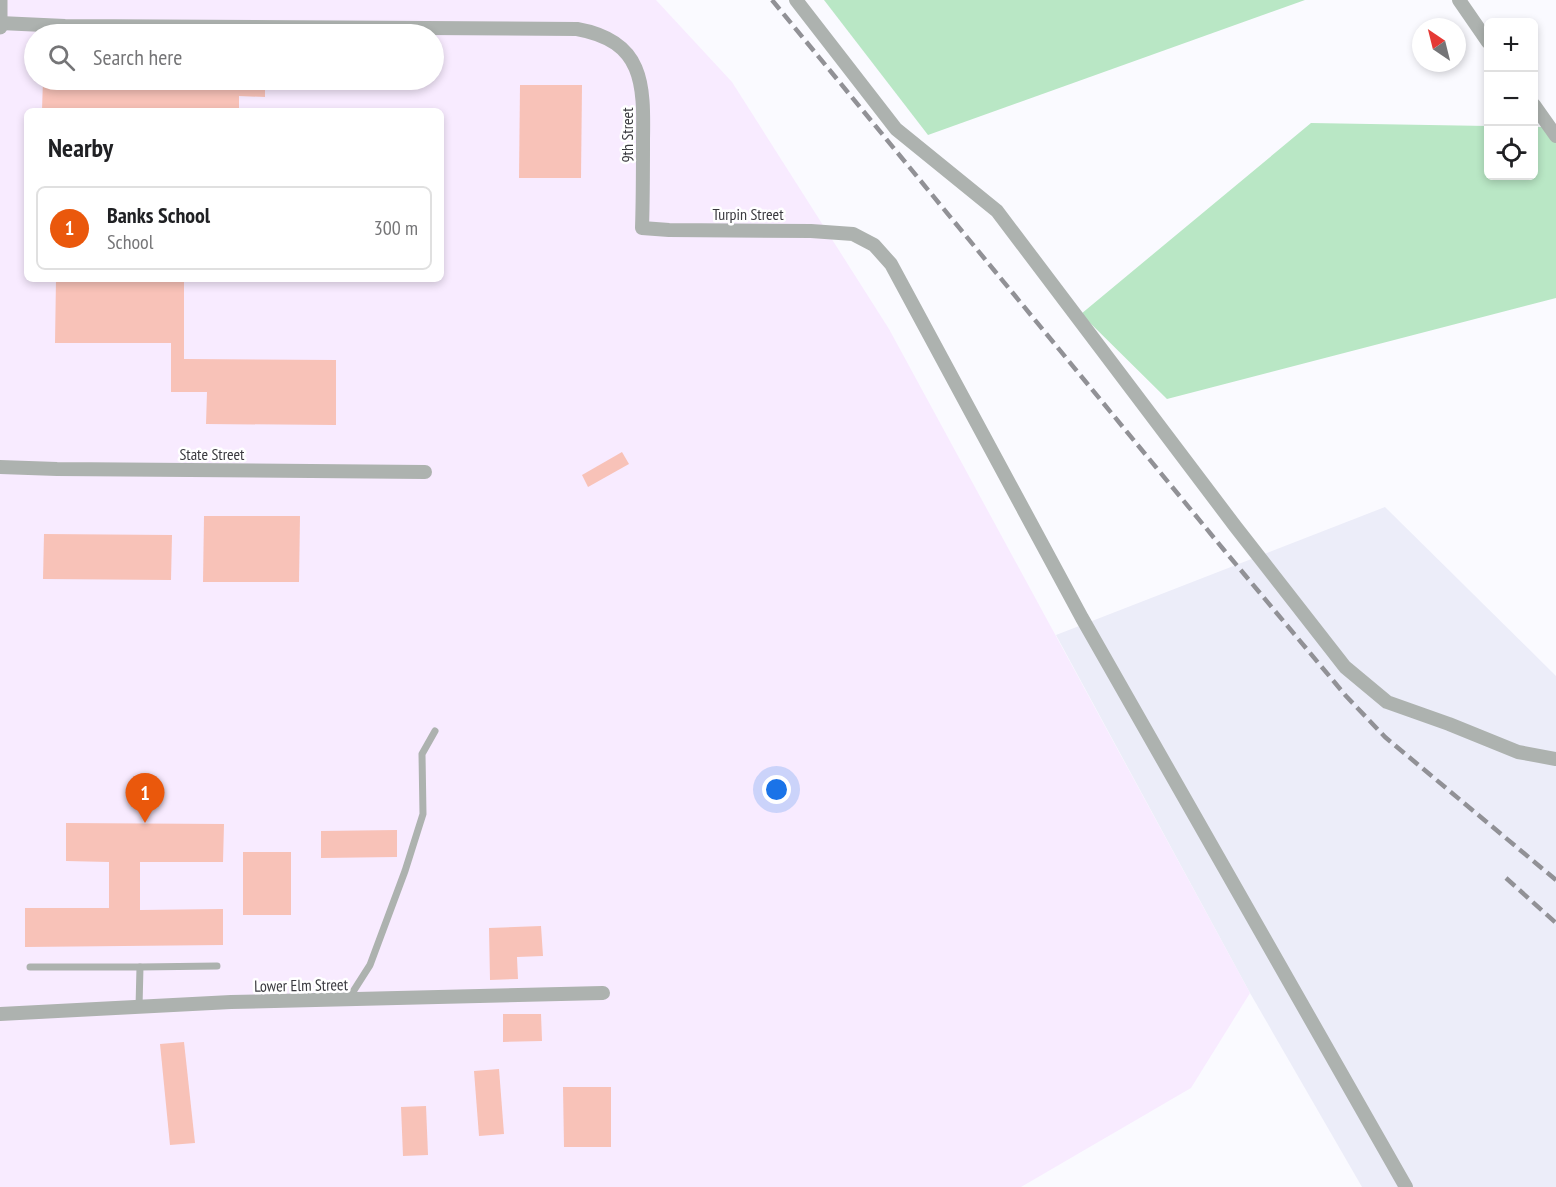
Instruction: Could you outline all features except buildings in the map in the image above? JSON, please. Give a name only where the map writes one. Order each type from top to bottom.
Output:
[{"type":"street","points":[[0,0],[0,24]]},
{"type":"street","points":[[796,0],[896,129],[997,211],[1235,526],[1345,667],[1387,702],[1518,752],[1556,759]]},
{"type":"street","points":[[1459,0],[1484,36]]},
{"type":"street","name":"9th Street","points":[[0,24],[24,25]]},
{"type":"street","name":"9th Street","points":[[444,28],[577,29],[609,38],[621,49],[634,64],[642,91],[642,228]]},
{"type":"street","points":[[1538,112],[1556,136]]},
{"type":"street","name":"Turpin Street","points":[[642,228],[811,231],[853,234],[874,245],[891,264],[1082,618],[1406,1187]]},
{"type":"street","name":"State Street","points":[[0,467],[425,472]]},
{"type":"street","name":"Lower Elm Street","points":[[0,1014],[231,1002],[603,993]]},
{"type":"lane","points":[[347,1000],[370,965],[405,871],[423,814],[422,754],[435,731]]},
{"type":"lane","points":[[30,967],[217,966]]},
{"type":"lane","points":[[140,967],[140,1007]]},
{"type":"shaded area","points":[[0,0],[656,0],[732,82],[889,329],[1250,993],[1191,1088],[1021,1187],[0,1187]]},
{"type":"shaded area","points":[[1385,507],[1556,676],[1556,1187],[1362,1187],[1250,993],[1056,635]]},
{"type":"green space","points":[[824,0],[1305,0],[928,135]]},
{"type":"green space","points":[[1311,123],[1484,126],[1484,180],[1538,180],[1538,127],[1556,127],[1556,298],[1167,399],[1081,314]]},
{"type":"railway","points":[[772,0],[1346,696],[1385,737],[1556,880]]},
{"type":"railway","points":[[1506,878],[1556,923]]},
{"type":"place","name":"Banks School","points":[[145,823]]}]
